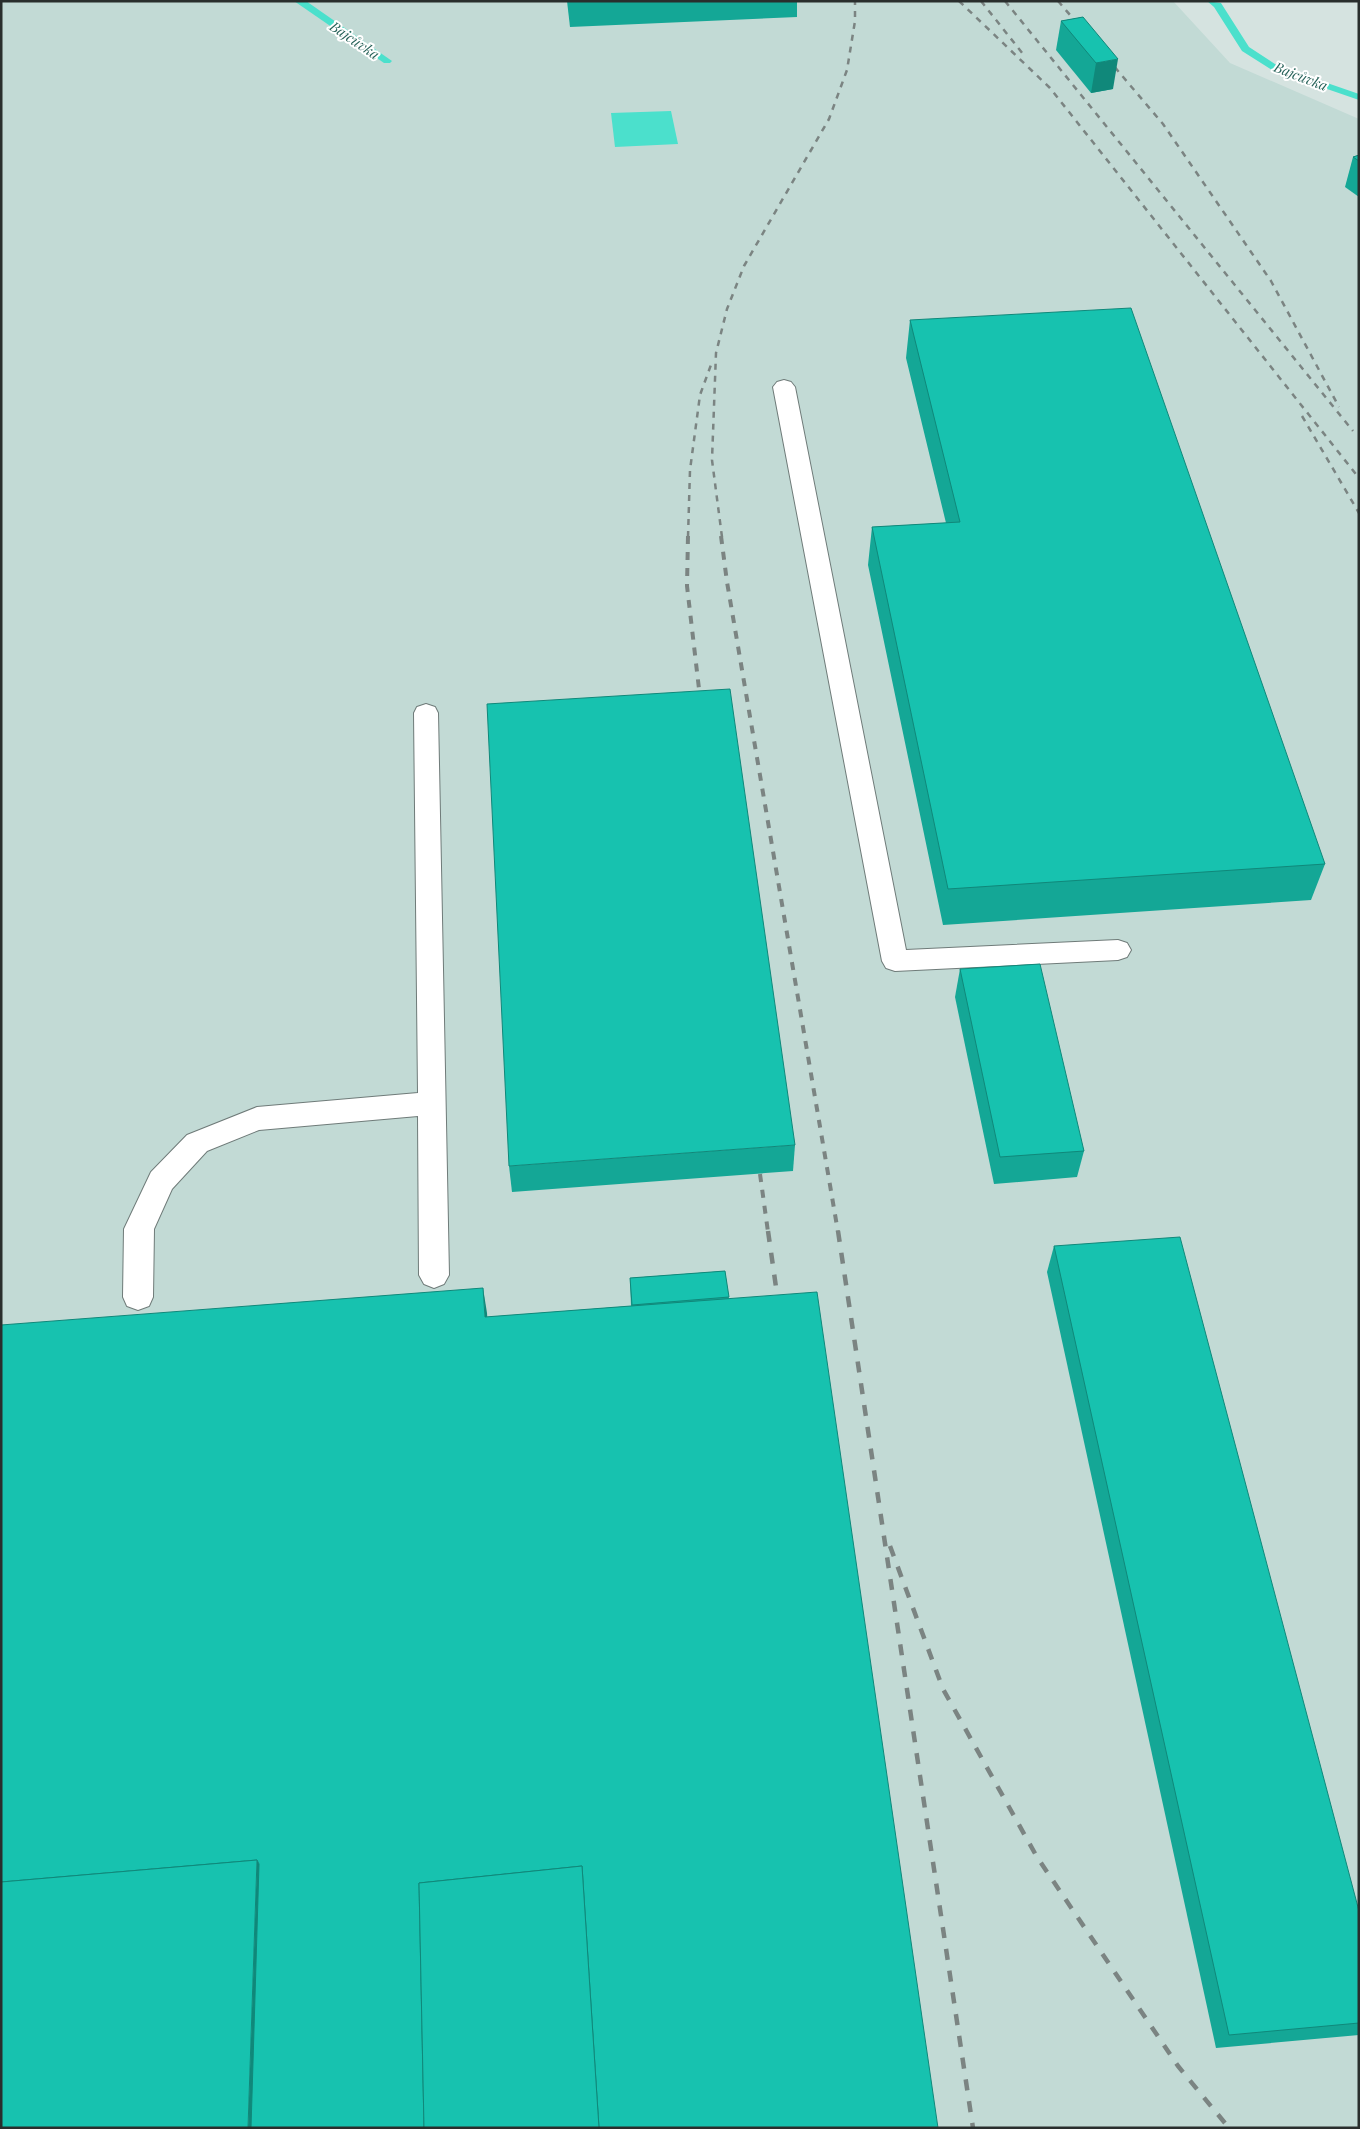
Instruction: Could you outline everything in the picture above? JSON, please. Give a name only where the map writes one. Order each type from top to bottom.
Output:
[{"type":"lane","points":[[784,387],[895,961],[1118,950]]},
{"type":"lane","points":[[426,712],[434,1275]]},
{"type":"lane","points":[[138,1297],[139,1229],[161,1181],[197,1143],[257,1119],[431,1103]]},
{"type":"shaded area","points":[[1,1],[1173,1],[1230,63],[1359,119],[1359,2128],[1,2128]]},
{"type":"shaded area","points":[[671,111],[678,144],[615,147],[611,113]]},
{"type":"building","points":[[1083,17],[1118,59],[1096,63],[1061,21]]},
{"type":"building","points":[[1359,155],[1359,161],[1353,157]]},
{"type":"building","points":[[1131,308],[1325,864],[948,889],[872,527],[960,522],[910,320]]},
{"type":"building","points":[[730,689],[795,1145],[509,1166],[487,704]]},
{"type":"building","points":[[1040,964],[1084,1151],[1000,1157],[960,969]]},
{"type":"building","points":[[1180,1237],[1359,1911],[1359,2023],[1229,2035],[1054,1246]]},
{"type":"building","points":[[725,1271],[729,1297],[632,1305],[630,1278]]},
{"type":"building","points":[[483,1288],[485,1317],[817,1292],[938,2128],[599,2128],[582,1866],[419,1883],[424,2128],[251,2128],[259,1864],[257,1860],[1,1882],[1,1325]]},
{"type":"building","points":[[257,1860],[248,2128],[1,2128],[1,1882]]},
{"type":"building","points":[[582,1866],[599,2128],[424,2128],[419,1883]]},
{"type":"waterway","name":"Bajcůvka","points":[[299,1],[387,61]]},
{"type":"waterway","name":"Bajcůvka","points":[[1212,1],[1218,5],[1245,49],[1275,68],[1359,97]]},
{"type":"railway","points":[[722,537],[712,460],[716,353],[727,309],[744,266],[829,119],[847,70],[855,21],[855,1]]},
{"type":"railway","points":[[959,1],[1050,88],[1359,478]]},
{"type":"railway","points":[[981,1],[1023,54]]},
{"type":"railway","points":[[1005,1],[1353,431]]},
{"type":"railway","points":[[1058,1],[1083,30]]},
{"type":"railway","points":[[1107,58],[1163,124],[1271,281],[1339,407]]},
{"type":"railway","points":[[688,537],[690,470],[700,395],[712,362]]},
{"type":"railway","points":[[1302,416],[1359,513]]},
{"type":"railway","points":[[688,536],[687,586],[701,706]]},
{"type":"railway","points":[[721,536],[727,582],[838,1232]]},
{"type":"railway","points":[[760,1174],[768,1232]]},
{"type":"railway","points":[[768,1231],[779,1308]]},
{"type":"railway","points":[[838,1231],[973,2128]]},
{"type":"railway","points":[[890,1546],[943,1689],[1037,1857],[1178,2066],[1229,2128]]}]
